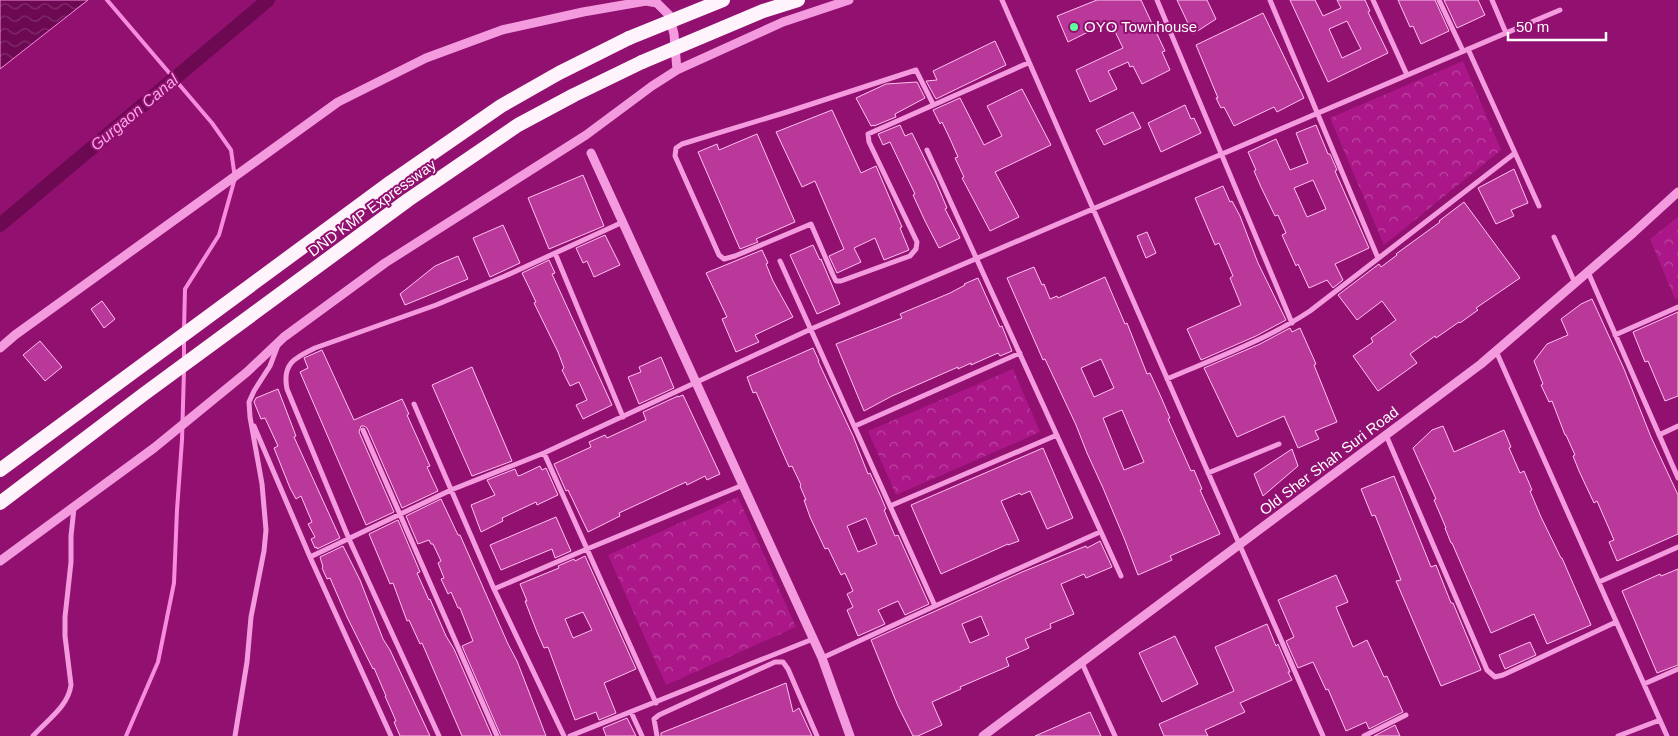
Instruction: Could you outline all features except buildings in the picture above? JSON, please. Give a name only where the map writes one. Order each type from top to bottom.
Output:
[{"type":"highway","name":"DND KMP Expressway","points":[[0,470],[391,182],[501,106],[559,73],[629,38],[723,0]]},
{"type":"highway","name":"DND KMP Expressway","points":[[0,503],[144,394],[408,200],[518,126],[574,95],[642,62],[763,11],[798,0]]},
{"type":"street","points":[[0,348],[15,335],[338,102],[426,58],[502,30],[648,0],[657,3],[669,15],[674,34],[677,70]]},
{"type":"street","points":[[0,561],[154,448],[248,372],[284,337],[385,263],[586,135],[652,86],[677,70],[784,22],[849,0]]},
{"type":"street","points":[[1002,0],[1323,736]]},
{"type":"street","points":[[1157,0],[1292,323]]},
{"type":"street","points":[[1270,0],[1378,258]]},
{"type":"street","points":[[1373,0],[1407,75]]},
{"type":"street","points":[[1439,0],[1465,50],[1539,206]]},
{"type":"street","points":[[1492,0],[1506,33]]},
{"type":"street","points":[[310,557],[451,490],[544,453],[811,330],[1560,10]]},
{"type":"street","points":[[933,104],[916,70],[682,144],[676,148],[675,156],[719,255],[724,259],[811,224],[836,281],[841,281],[910,256],[916,249],[917,242],[869,142],[868,134],[1028,63]]},
{"type":"street","points":[[927,150],[978,258],[1121,576]]},
{"type":"street","points":[[591,153],[822,658],[850,736]]},
{"type":"street","points":[[1167,379],[1264,338],[1292,323],[1515,153]]},
{"type":"street","name":"Old Sher Shah Suri Road","points":[[983,736],[1496,351],[1678,192]]},
{"type":"street","points":[[439,736],[349,539],[287,389],[285,379],[287,370],[292,361],[314,348],[436,305],[623,222]]},
{"type":"street","points":[[1554,237],[1575,283]]},
{"type":"street","points":[[555,253],[623,417]]},
{"type":"street","points":[[780,261],[935,606]]},
{"type":"street","points":[[1588,272],[1678,478]]},
{"type":"street","points":[[1615,335],[1678,307]]},
{"type":"street","points":[[235,736],[247,662],[251,617],[264,551],[266,530],[262,484],[249,402],[274,358],[276,348],[284,337]]},
{"type":"street","points":[[1496,351],[1667,736]]},
{"type":"street","points":[[855,426],[1020,353]]},
{"type":"street","points":[[414,404],[494,589],[564,736]]},
{"type":"street","points":[[250,416],[310,557],[390,736]]},
{"type":"street","points":[[1659,435],[1678,426]]},
{"type":"street","points":[[362,430],[497,736]]},
{"type":"street","points":[[890,506],[1057,435]]},
{"type":"street","points":[[1386,435],[1487,670],[1495,676],[1503,675],[1616,622]]},
{"type":"street","points":[[1208,473],[1279,444]]},
{"type":"street","points":[[544,453],[656,702]]},
{"type":"street","points":[[494,589],[743,485]]},
{"type":"street","points":[[33,736],[64,704],[70,693],[71,685],[65,636],[65,617],[74,507]]},
{"type":"street","points":[[822,658],[1100,532]]},
{"type":"street","points":[[1598,582],[1678,547]]},
{"type":"street","points":[[570,736],[813,639]]},
{"type":"street","points":[[657,736],[654,719],[658,715],[775,662],[783,662],[788,669],[817,736]]},
{"type":"street","points":[[1082,662],[1115,736]]},
{"type":"street","points":[[1644,684],[1678,669]]},
{"type":"street","points":[[631,712],[642,736]]},
{"type":"street","points":[[1364,736],[1406,715]]},
{"type":"street","points":[[1618,736],[1660,720]]},
{"type":"green space","points":[[1463,61],[1501,150],[1384,245],[1330,118]]},
{"type":"green space","points":[[1678,217],[1678,298],[1675,299],[1650,239]]},
{"type":"green space","points":[[1013,369],[1040,432],[896,495],[868,431]]},
{"type":"green space","points":[[738,497],[796,627],[666,685],[608,555]]},
{"type":"water","points":[[0,0],[88,0],[0,69]]},
{"type":"waterway","points":[[107,0],[212,123],[231,150],[235,178],[219,235],[185,289],[184,330]]},
{"type":"waterway","name":"Gurgaon Canal","points":[[0,225],[268,0]]},
{"type":"waterway","points":[[184,340],[184,360]]},
{"type":"waterway","points":[[126,736],[158,662],[174,583],[184,370]]},
{"type":"place","name":"OYO Townhouse","points":[[1074,27]]}]
